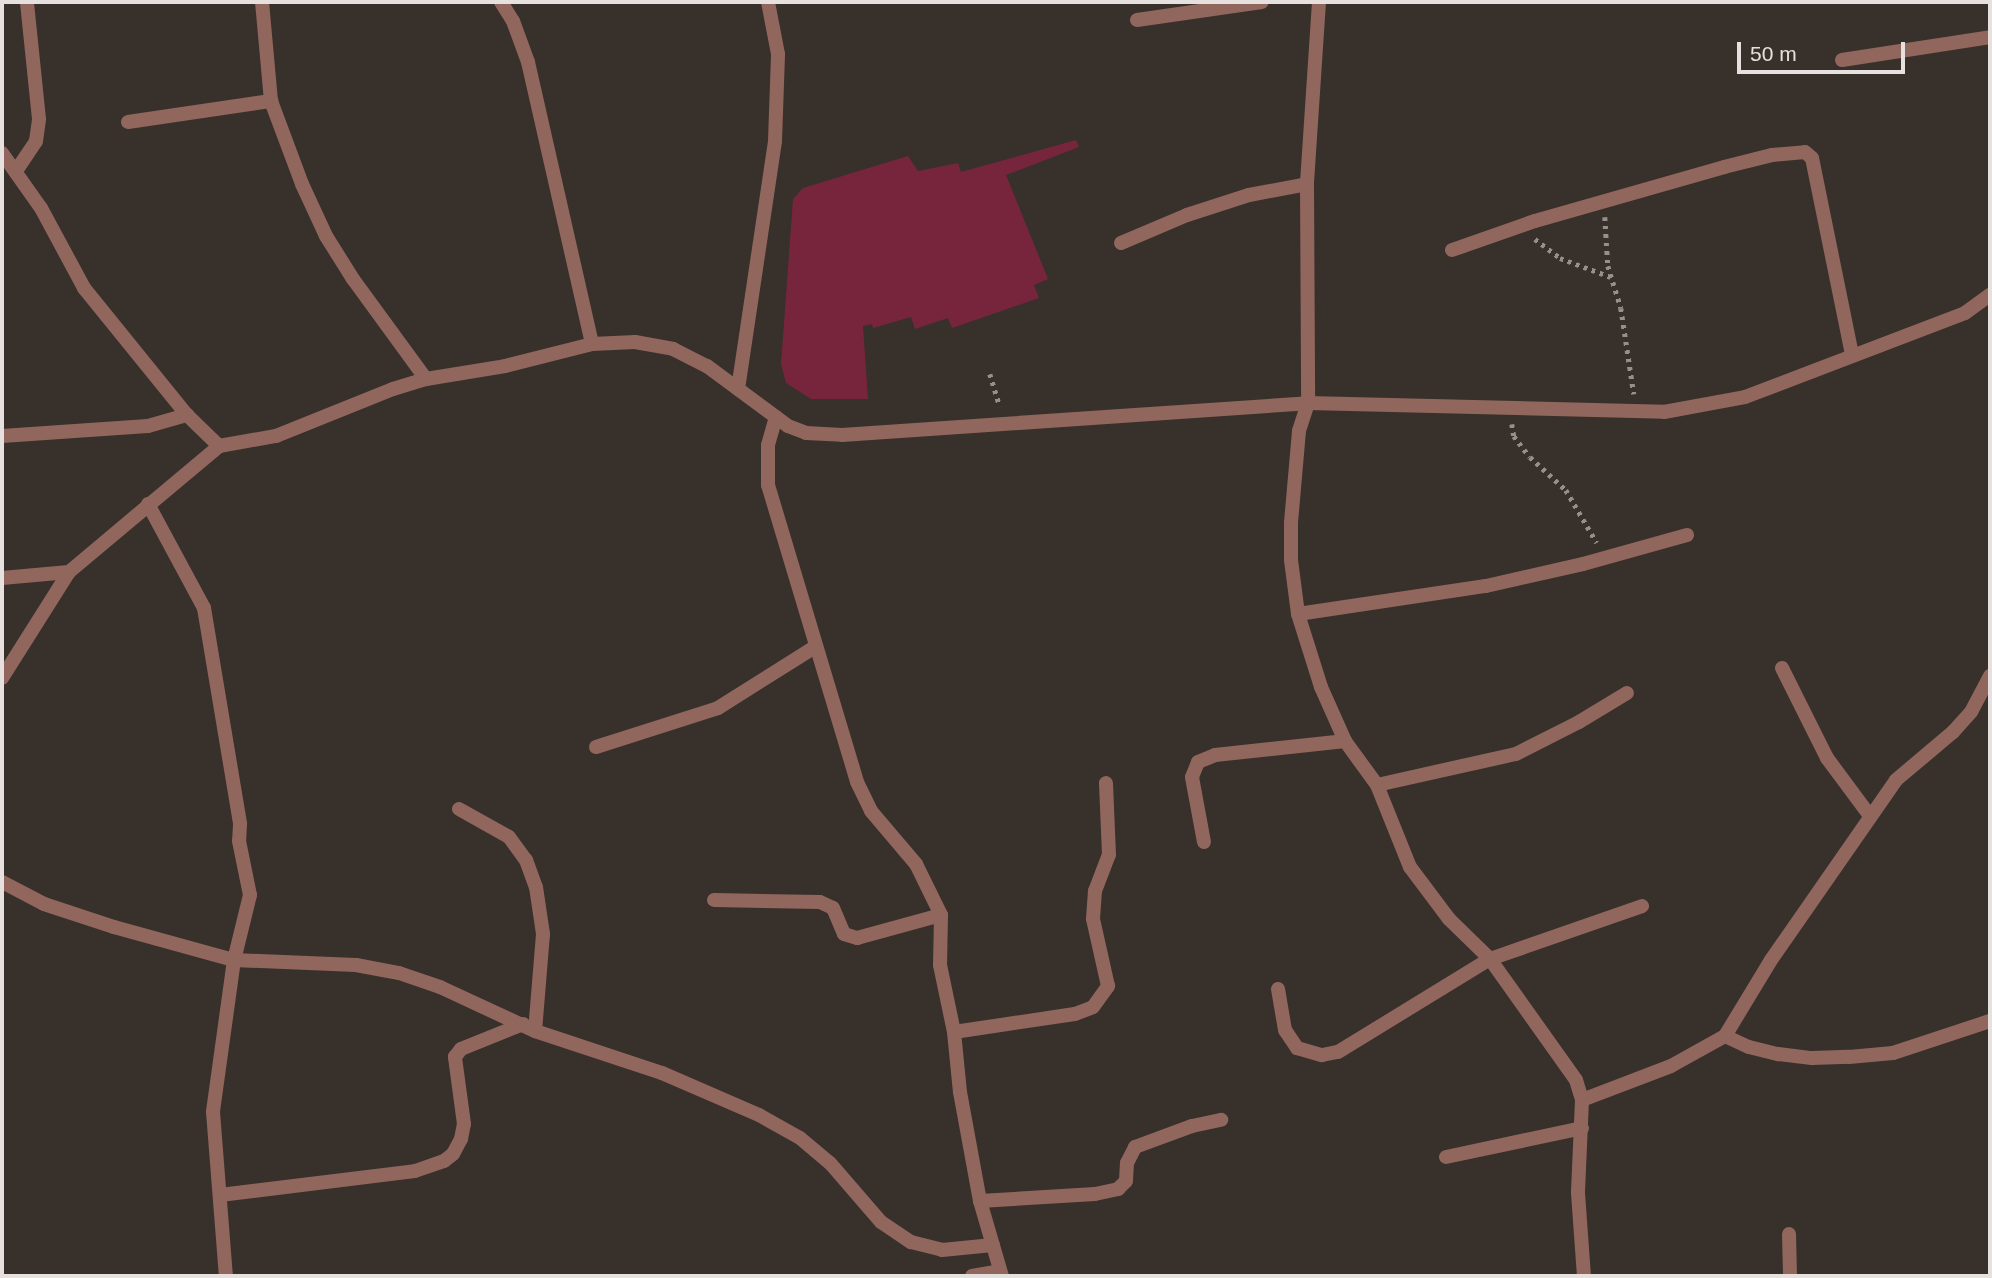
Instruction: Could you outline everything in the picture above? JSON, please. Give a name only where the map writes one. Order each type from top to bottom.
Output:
[{"type":"street","points":[[16,172],[36,141],[39,118],[27,2]]},
{"type":"street","points":[[262,2],[271,101],[302,184],[326,236],[373,309],[426,379]]},
{"type":"street","points":[[501,2],[513,21],[528,62],[592,344]]},
{"type":"street","points":[[738,389],[775,141],[778,54],[768,2]]},
{"type":"street","points":[[1137,20],[1262,2]]},
{"type":"street","points":[[1319,2],[1307,184],[1308,403],[1299,431],[1291,523],[1291,560],[1298,614],[1321,687],[1345,741],[1377,785],[1410,867],[1449,919],[1490,959],[1576,1080],[1582,1100],[1578,1192],[1584,1276]]},
{"type":"street","points":[[1842,60],[1990,37]]},
{"type":"street","points":[[128,122],[271,101]]},
{"type":"street","points":[[1452,250],[1604,201],[1772,155],[1805,152],[1812,158],[1852,355]]},
{"type":"street","points":[[2,153],[41,208],[85,288],[187,415],[219,446]]},
{"type":"street","points":[[1121,243],[1187,215],[1249,195],[1307,184]]},
{"type":"street","points":[[2,678],[69,572],[219,446],[276,436],[393,389],[426,379],[505,366],[592,344],[635,342],[673,349],[707,366],[788,426],[806,433],[842,435],[1308,403],[1664,412],[1722,404],[1965,313],[1990,295]]},
{"type":"street","points":[[2,436],[149,425],[187,415]]},
{"type":"street","points":[[776,417],[768,445],[768,485],[858,782],[871,811],[916,864],[941,915],[940,965],[954,1032],[960,1092],[980,1201],[1001,1273],[972,1276]]},
{"type":"street","points":[[148,504],[200,599],[212,639],[240,824],[239,841],[250,894],[234,960],[213,1112],[226,1276]]},
{"type":"street","points":[[1298,614],[1486,586],[1602,559],[1687,535]]},
{"type":"street","points":[[2,578],[69,572]]},
{"type":"street","points":[[596,747],[718,708],[815,647]]},
{"type":"street","points":[[1782,668],[1827,758],[1870,816]]},
{"type":"street","points":[[1582,1100],[1671,1066],[1725,1036],[1771,960],[1896,780],[1953,732],[1971,712],[1990,676]]},
{"type":"street","points":[[1377,785],[1516,754],[1579,722],[1627,693]]},
{"type":"street","points":[[1204,842],[1192,777],[1198,762],[1215,755],[1345,741]]},
{"type":"street","points":[[954,1032],[1075,1014],[1093,1007],[1108,986],[1093,919],[1096,891],[1109,855],[1106,783]]},
{"type":"street","points":[[459,809],[509,837],[526,860],[536,887],[543,934],[529,1028]]},
{"type":"street","points":[[2,882],[44,904],[114,927],[234,960],[356,965],[399,973],[440,986],[529,1028],[662,1073],[759,1115],[800,1138],[831,1163],[881,1222],[911,1242],[942,1250],[993,1245]]},
{"type":"street","points":[[714,900],[820,902],[833,908],[844,934],[857,939],[941,915]]},
{"type":"street","points":[[1278,989],[1285,1030],[1297,1048],[1322,1055],[1338,1052],[1490,959],[1642,906]]},
{"type":"street","points":[[1725,1036],[1749,1047],[1778,1054],[1812,1058],[1849,1057],[1893,1053],[1990,1021]]},
{"type":"street","points":[[220,1195],[415,1171],[444,1161],[453,1154],[461,1139],[464,1124],[454,1057],[461,1049],[529,1028]]},
{"type":"street","points":[[980,1201],[1095,1194],[1118,1189],[1126,1181],[1127,1163],[1135,1147],[1192,1126],[1221,1120]]},
{"type":"street","points":[[1446,1157],[1582,1128]]},
{"type":"street","points":[[1789,1234],[1790,1276]]},
{"type":"path","points":[[1604,201],[1611,277],[1622,308],[1637,412]]},
{"type":"path","points":[[1521,226],[1560,257],[1611,277]]},
{"type":"path","points":[[990,374],[1005,425]]},
{"type":"path","points":[[1509,410],[1514,436],[1543,472],[1566,490],[1592,534],[1602,559]]},
{"type":"shaded area","points":[[1076,140],[1079,147],[1006,175],[1048,279],[1034,285],[1039,298],[952,328],[948,318],[915,329],[911,317],[873,328],[872,324],[863,326],[868,399],[811,399],[786,383],[781,364],[793,199],[803,188],[908,156],[918,171],[958,163],[961,172]]}]
